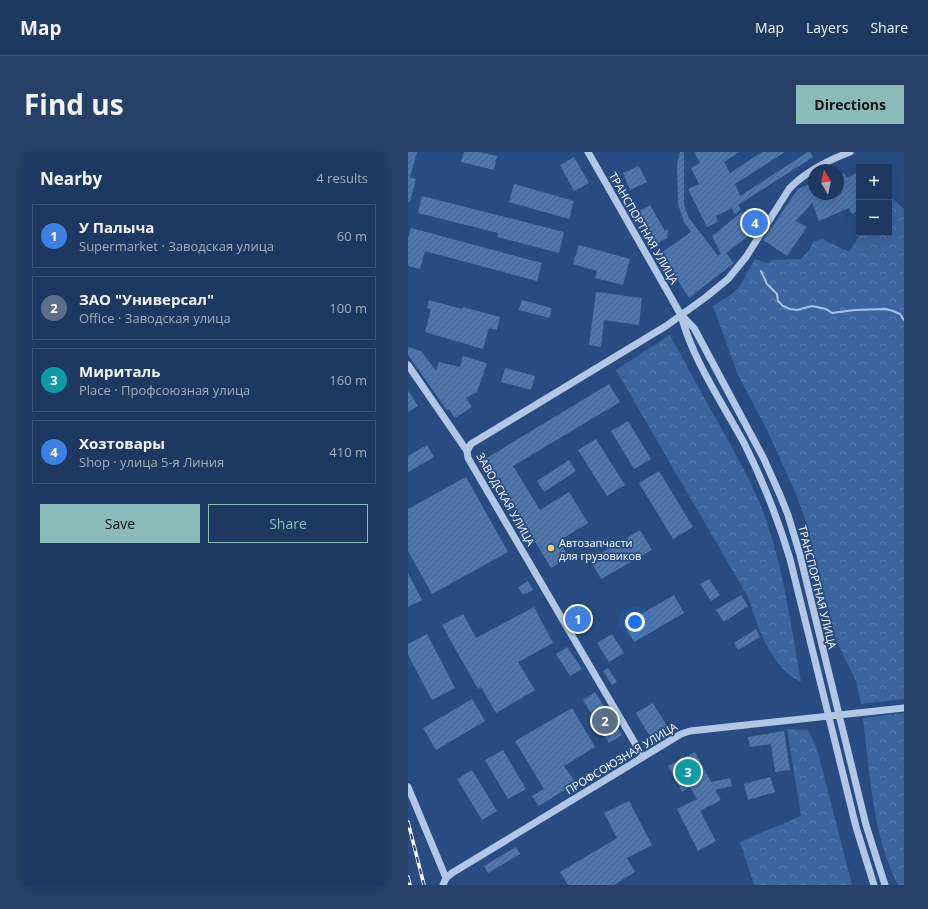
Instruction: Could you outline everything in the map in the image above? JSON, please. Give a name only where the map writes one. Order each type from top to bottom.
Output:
[{"type":"street","name":"ТРАНСПОРТНАЯ УЛИЦА","points":[[588,152],[681,315],[686,334],[753,461],[775,512],[790,559],[856,827],[874,885]]},
{"type":"street","name":"ЗАВОДСКАЯ УЛИЦА","points":[[643,757],[468,458],[467,451],[471,444],[660,329],[706,297],[728,279],[746,257],[789,189],[809,172],[847,153]]},
{"type":"street","name":"ТРАНСПОРТНАЯ УЛИЦА","points":[[681,315],[694,328],[763,456],[780,494],[800,555],[866,825],[885,885]]},
{"type":"street","points":[[408,365],[467,451]]},
{"type":"street","name":"ПРОФСОЮЗНАЯ УЛИЦА","points":[[444,882],[458,869],[681,734],[690,731],[904,708]]},
{"type":"street","points":[[408,788],[444,882]]},
{"type":"green space","points":[[892,198],[904,209],[904,699],[861,704],[856,681],[836,640],[807,524],[796,494],[767,430],[738,375],[713,306],[732,294],[739,287],[755,259],[768,263],[773,260],[801,259],[810,249],[813,242],[822,239],[849,252],[859,236],[892,236]]},
{"type":"green space","points":[[670,335],[738,458],[760,504],[768,525],[780,569],[801,682],[790,675],[773,657],[756,622],[748,597],[616,370]]},
{"type":"green space","points":[[904,713],[904,885],[898,885],[889,865],[877,825],[870,782],[863,718]]},
{"type":"green space","points":[[787,729],[808,730],[817,749],[852,885],[754,885],[740,842],[801,816]]},
{"type":"building","points":[[408,152],[417,152],[410,177],[408,177]]},
{"type":"building","points":[[464,152],[480,152],[497,156],[494,170],[461,162]]},
{"type":"building","points":[[680,152],[684,152],[684,204],[686,211],[689,218],[718,256],[721,254],[712,236],[742,212],[745,218],[747,217],[750,221],[746,224],[752,233],[726,253],[734,263],[689,298],[661,253],[691,232],[684,222],[678,204],[677,164]]},
{"type":"building","points":[[694,152],[739,152],[724,162],[730,173],[762,152],[785,152],[735,184],[740,196],[808,152],[810,152],[813,157],[738,205],[741,210],[734,214],[732,208],[716,216],[718,222],[707,227],[688,189],[699,184],[691,168],[700,163]]},
{"type":"building","points":[[574,157],[589,183],[574,191],[560,165]]},
{"type":"building","points":[[639,166],[647,182],[630,190],[623,173]]},
{"type":"building","points":[[844,173],[847,178],[856,173],[856,212],[852,214],[849,208],[819,221],[812,203],[796,221],[807,227],[787,256],[763,240],[798,189],[808,185],[808,200],[844,200]]},
{"type":"building","points":[[408,177],[416,179],[410,202],[408,202]]},
{"type":"building","points":[[514,184],[574,201],[569,219],[509,202]]},
{"type":"building","points":[[422,196],[564,232],[559,253],[497,237],[498,233],[418,213]]},
{"type":"building","points":[[650,205],[665,231],[668,229],[667,238],[655,245],[652,239],[653,238],[638,212]]},
{"type":"building","points":[[411,228],[542,263],[537,281],[425,251],[420,269],[408,266],[408,238]]},
{"type":"building","points":[[579,245],[630,259],[623,285],[595,278],[597,271],[573,264]]},
{"type":"building","points":[[596,292],[642,298],[639,325],[604,320],[601,347],[589,345]]},
{"type":"building","points":[[429,300],[500,317],[497,330],[489,328],[483,349],[425,332],[431,309],[427,308]]},
{"type":"building","points":[[522,300],[552,308],[549,318],[519,310]]},
{"type":"building","points":[[408,347],[421,351],[436,371],[439,362],[460,367],[463,356],[487,363],[477,392],[466,398],[472,407],[455,418],[449,409],[447,410],[408,355]]},
{"type":"building","points":[[505,368],[535,376],[531,390],[501,382]]},
{"type":"building","points":[[609,384],[620,402],[513,466],[540,510],[569,492],[588,523],[559,541],[569,557],[551,568],[485,459]]},
{"type":"building","points":[[408,390],[418,406],[408,412]]},
{"type":"building","points":[[628,421],[651,459],[634,469],[611,431]]},
{"type":"building","points":[[596,439],[625,485],[607,496],[578,450]]},
{"type":"building","points":[[427,445],[434,457],[408,472],[408,456]]},
{"type":"building","points":[[569,460],[576,471],[544,492],[537,481]]},
{"type":"building","points":[[659,471],[693,527],[673,539],[639,483]]},
{"type":"building","points":[[466,477],[508,552],[432,594],[408,551],[408,509]]},
{"type":"building","points":[[640,530],[652,550],[601,579],[590,560]]},
{"type":"building","points":[[408,573],[422,600],[408,607]]},
{"type":"building","points":[[709,579],[720,595],[711,601],[700,584]]},
{"type":"building","points":[[528,581],[533,590],[523,595],[518,587]]},
{"type":"building","points":[[674,595],[684,613],[634,642],[624,624]]},
{"type":"building","points":[[741,595],[748,606],[724,622],[716,610]]},
{"type":"building","points":[[573,604],[589,630],[582,634],[567,608]]},
{"type":"building","points":[[534,607],[553,643],[518,662],[535,690],[496,713],[481,687],[478,689],[442,625],[463,614],[476,638]]},
{"type":"building","points":[[756,629],[760,637],[738,650],[734,643]]},
{"type":"building","points":[[427,634],[455,688],[432,700],[408,655],[408,644]]},
{"type":"building","points":[[612,634],[624,653],[609,662],[597,643]]},
{"type":"building","points":[[567,647],[582,669],[570,676],[556,654]]},
{"type":"building","points":[[608,668],[617,682],[612,685],[603,671]]},
{"type":"building","points":[[595,692],[622,735],[609,743],[583,700]]},
{"type":"building","points":[[472,699],[485,721],[436,750],[423,728]]},
{"type":"building","points":[[653,703],[669,729],[652,740],[636,713]]},
{"type":"building","points":[[572,708],[595,747],[564,766],[576,783],[539,806],[532,796],[544,789],[515,741]]},
{"type":"building","points":[[784,731],[790,770],[775,772],[771,744],[750,747],[748,737]]},
{"type":"building","points":[[503,750],[526,789],[508,799],[485,760]]},
{"type":"building","points":[[695,752],[711,782],[730,778],[732,786],[715,790],[721,800],[700,811],[716,841],[698,851],[677,809],[697,799],[690,787],[682,792],[668,766]]},
{"type":"building","points":[[472,770],[497,811],[482,820],[457,779]]},
{"type":"building","points":[[770,777],[775,792],[748,800],[744,784]]},
{"type":"building","points":[[629,801],[652,845],[627,858],[635,872],[614,885],[568,885],[560,872],[617,838],[604,813]]},
{"type":"building","points":[[516,847],[520,854],[488,873],[484,866]]},
{"type":"waterway","points":[[761,271],[767,284],[777,294],[778,301],[783,306],[790,309],[797,310],[812,306],[826,309],[832,313],[855,310],[886,309],[900,314],[904,320]]},
{"type":"railway","points":[[408,822],[424,885]]},
{"type":"railway","points":[[408,877],[410,885]]},
{"type":"place","name":"Хозтовары","points":[[755,223]]},
{"type":"place","name":"Автозапчасти для грузовиков","points":[[551,548]]},
{"type":"place","name":"У Палыча","points":[[578,619]]},
{"type":"place","name":"ЗАО \"Универсал\"","points":[[605,721]]},
{"type":"place","name":"Мириталь","points":[[688,772]]}]
